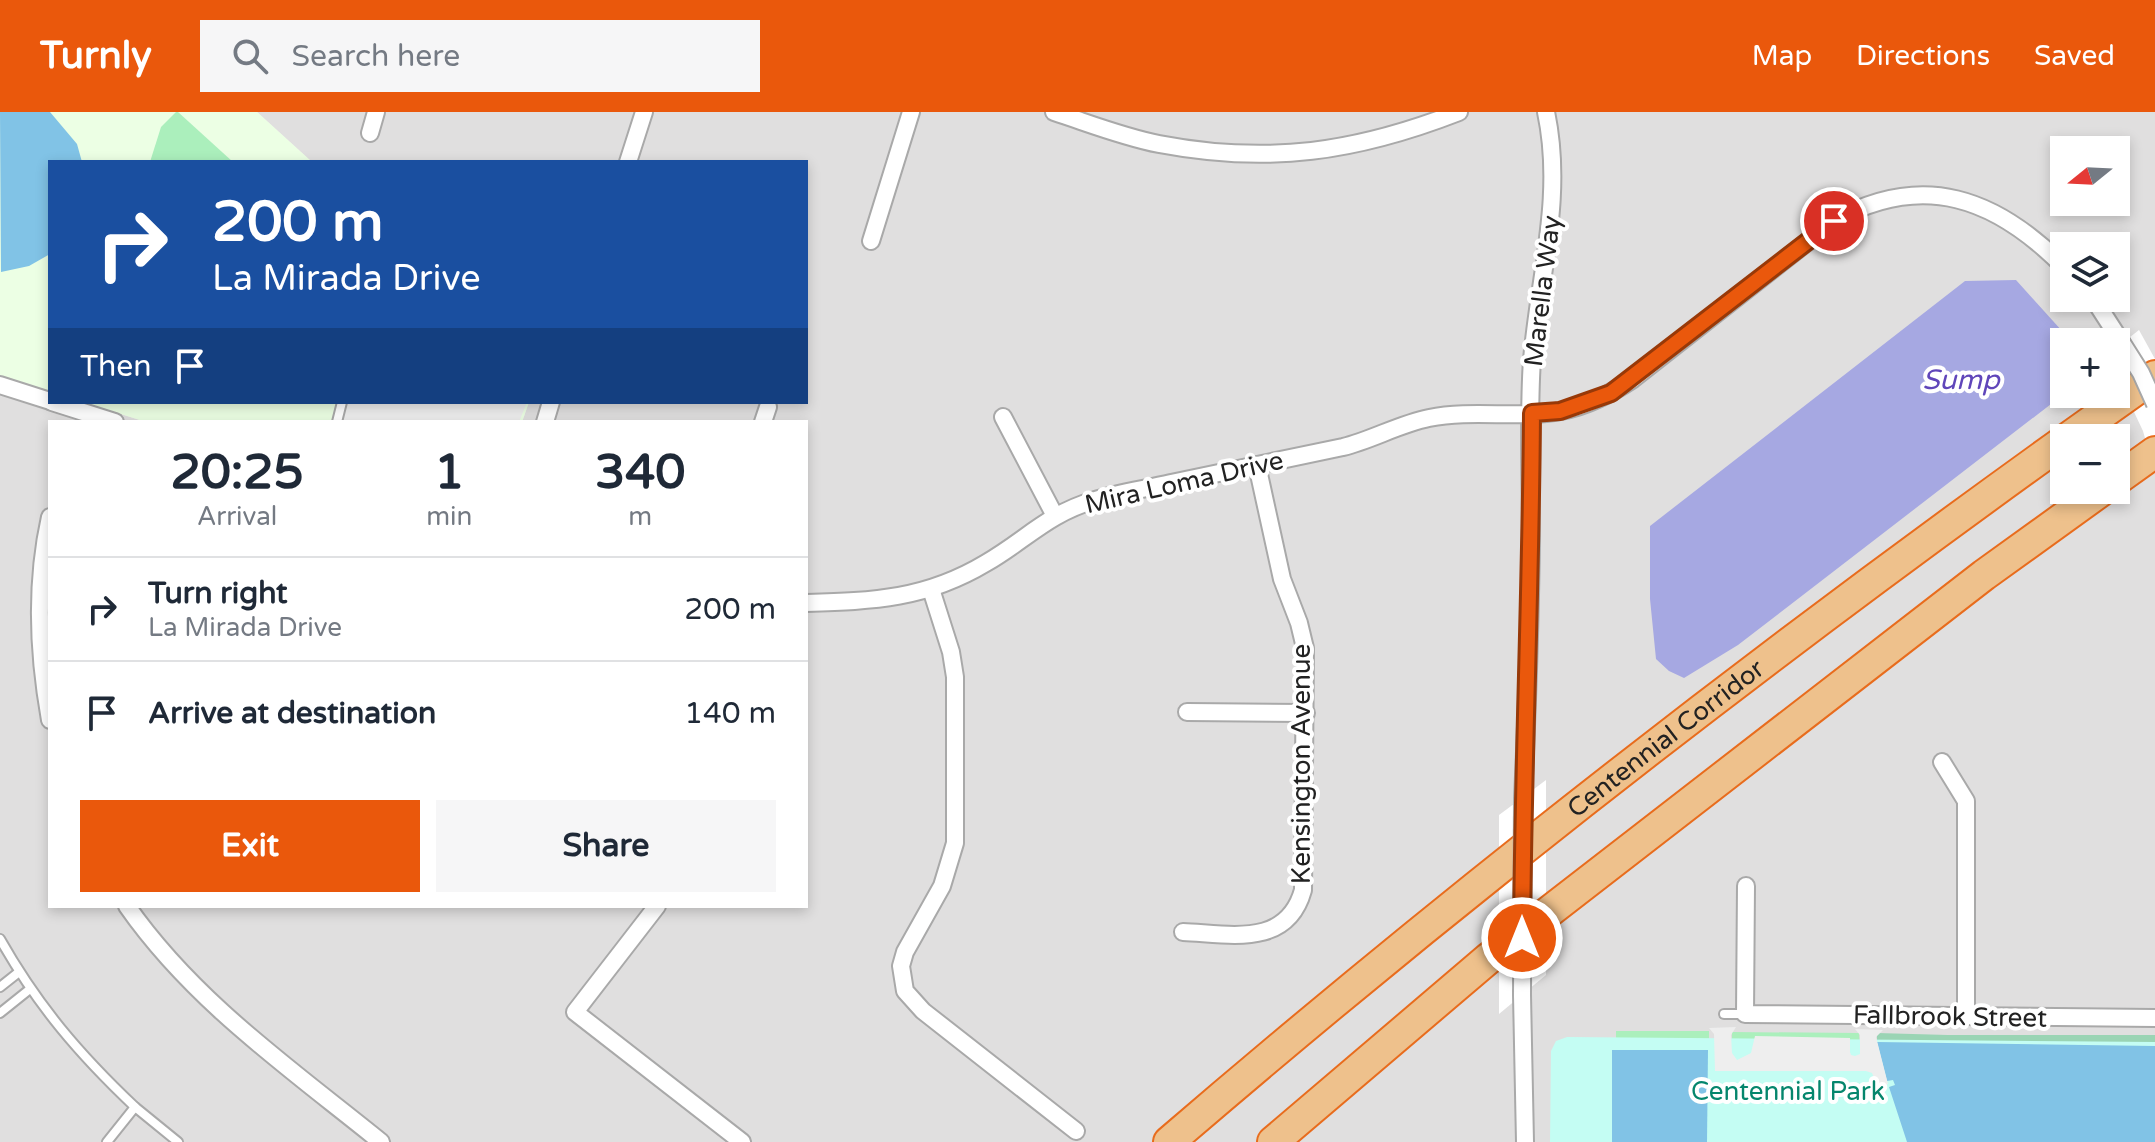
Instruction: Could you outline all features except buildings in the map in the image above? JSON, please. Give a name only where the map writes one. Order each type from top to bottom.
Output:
[{"type":"highway","name":"Centennial Corridor","points":[[2088,424],[2155,376]]},
{"type":"highway","name":"Centennial Corridor","points":[[1169,1142],[1353,987],[1649,750],[1857,592],[2050,452]]},
{"type":"highway","points":[[2130,470],[2155,452]]},
{"type":"highway","points":[[1273,1142],[1489,958],[1984,575],[2083,504]]},
{"type":"street","points":[[370,133],[376,112]]},
{"type":"street","points":[[629,160],[644,112]]},
{"type":"street","points":[[871,241],[911,112]]},
{"type":"street","points":[[1054,112],[1156,143],[1206,151],[1289,154],[1371,142],[1459,112]]},
{"type":"street","name":"Marella Way","points":[[1525,1142],[1523,798],[1530,637],[1532,360],[1552,205],[1553,164],[1546,112]]},
{"type":"street","name":"Mira Loma Drive","points":[[808,603],[871,601],[931,589],[960,578],[990,561],[1055,516],[1095,499],[1348,446],[1428,418],[1560,411],[1611,393],[1834,221],[1879,200],[1933,194],[1961,199],[2009,220],[2050,254]]},
{"type":"street","points":[[2102,312],[2141,373],[2155,404]]},
{"type":"street","points":[[0,385],[48,401]]},
{"type":"street","points":[[55,404],[78,416],[103,420]]},
{"type":"street","points":[[1003,417],[1055,516]]},
{"type":"street","name":"Kensington Avenue","points":[[1183,932],[1260,933],[1287,922],[1296,911],[1303,890],[1305,648],[1282,579],[1257,465]]},
{"type":"street","points":[[48,529],[42,564],[40,610],[41,655],[48,706]]},
{"type":"street","points":[[931,589],[951,652],[955,677],[956,833],[951,862],[942,886],[905,952],[901,979],[911,1000],[923,1011],[1076,1131]]},
{"type":"street","points":[[1187,712],[1306,713]]},
{"type":"street","points":[[1942,762],[1966,801],[1966,1016]]},
{"type":"street","points":[[1745,1014],[1746,886]]},
{"type":"street","points":[[128,908],[166,958],[198,991],[381,1142]]},
{"type":"street","points":[[655,908],[575,1012],[742,1142]]},
{"type":"street","name":"Fallbrook Street","points":[[1745,1014],[2155,1018]]},
{"type":"lane","points":[[0,939],[30,989],[87,1061],[174,1141]]},
{"type":"lane","points":[[0,987],[19,972]]},
{"type":"lane","points":[[0,1013],[30,989]]},
{"type":"lane","points":[[1724,1014],[1745,1014]]},
{"type":"lane","points":[[107,1142],[135,1107]]},
{"type":"shaded area","points":[[0,112],[257,112],[310,160],[48,160],[48,390],[0,375]]},
{"type":"shaded area","points":[[0,112],[50,112],[77,144],[81,160],[48,160],[48,255],[29,266],[1,272]]},
{"type":"shaded area","points":[[257,112],[2155,112],[2155,1142],[0,1142],[0,375],[48,390],[48,404],[89,404],[140,420],[48,420],[48,908],[808,908],[808,420],[523,420],[528,404],[808,404],[808,160],[310,160]]},
{"type":"shaded area","points":[[89,404],[528,404],[523,420],[140,420]]},
{"type":"shaded area","points":[[340,404],[526,404],[520,420],[336,420]]},
{"type":"shaded area","points":[[1736,1027],[1731,1035],[1732,1053],[1737,1060],[1751,1053],[1755,1036],[1850,1038],[1850,1052],[1855,1056],[1860,1054],[1860,1035],[1855,1029],[1883,1030],[1876,1037],[1888,1084],[1878,1087],[1872,1073],[1866,1071],[1715,1071],[1714,1034],[1709,1028]]},
{"type":"shaded area","points":[[1877,1042],[2155,1046],[2155,1142],[1907,1142],[1889,1087],[1895,1085],[1893,1080],[1887,1081]]},
{"type":"shaded area","points":[[1612,1050],[1708,1050],[1707,1142],[1612,1142]]},
{"type":"green space","points":[[178,112],[231,160],[151,160],[161,127]]},
{"type":"green space","points":[[1616,1031],[1709,1031],[1709,1046],[1616,1046]]},
{"type":"green space","points":[[1732,1032],[1859,1033],[1860,1054],[1850,1052],[1850,1038],[1732,1054]]},
{"type":"green space","points":[[1877,1033],[2155,1035],[2155,1046],[1877,1042]]},
{"type":"green space","name":"Centennial Park","points":[[1567,1037],[2155,1042],[2155,1142],[1550,1142],[1551,1051],[1556,1041]]},
{"type":"water","name":"Sump","points":[[2016,280],[2059,328],[2050,328],[2050,405],[1738,645],[1684,678],[1669,671],[1656,659],[1650,599],[1650,526],[1965,281]]},
{"type":"pier","points":[[2139,330],[2155,359],[2155,474],[2143,431],[2130,404],[2130,337]]},
{"type":"pier","points":[[1546,780],[1546,975],[1499,1014],[1499,815]]},
{"type":"route","points":[[1522,938],[1532,413],[1584,405],[1611,393],[1834,221]]}]
